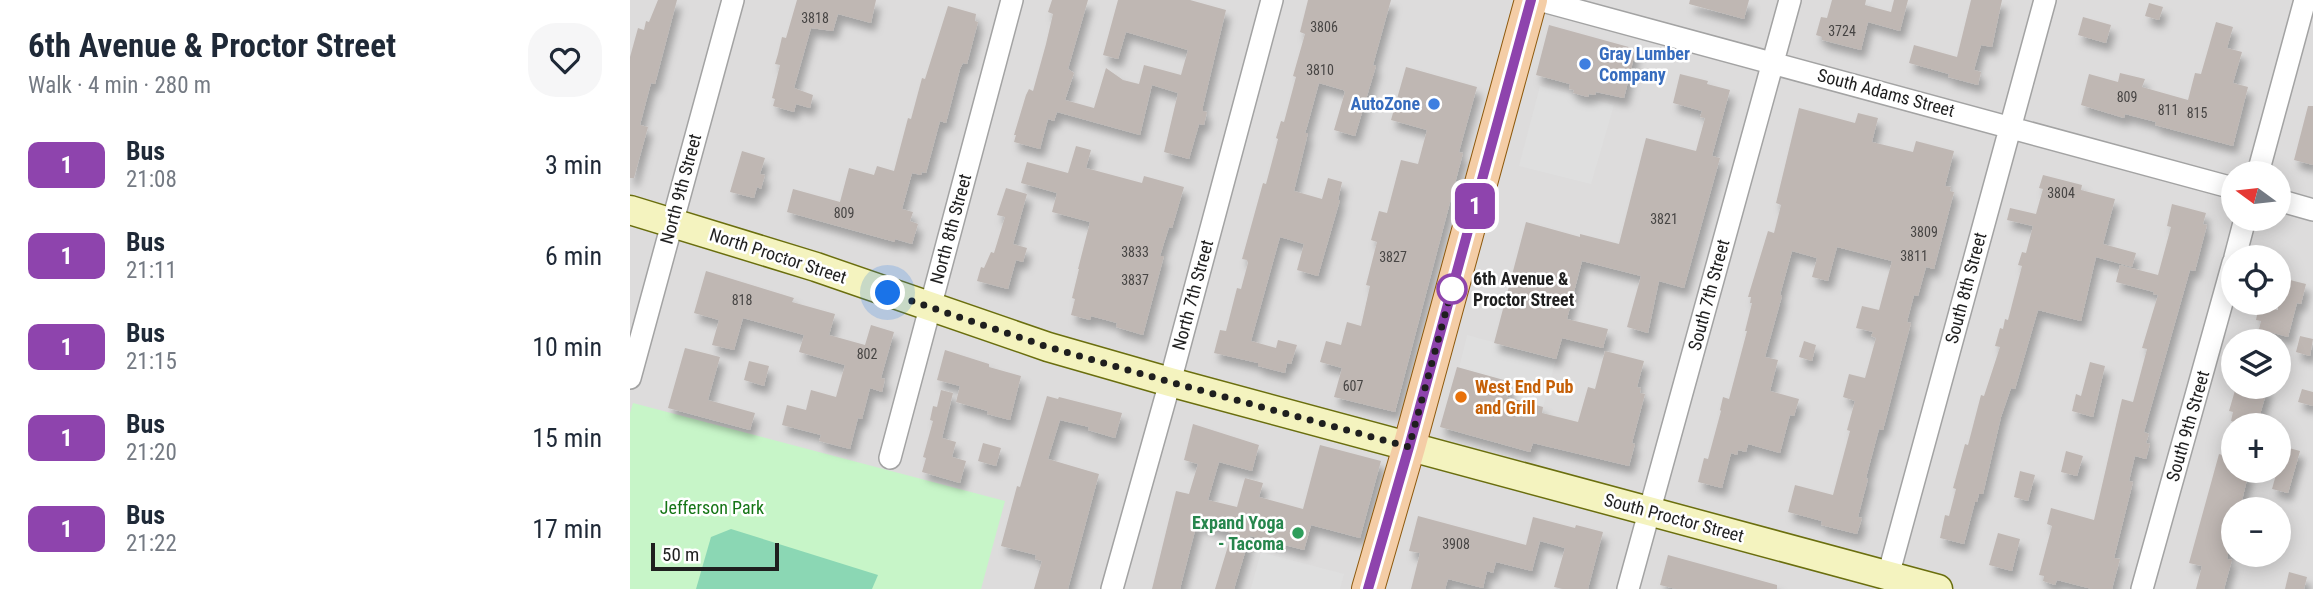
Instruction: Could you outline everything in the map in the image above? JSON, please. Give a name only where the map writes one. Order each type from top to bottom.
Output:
[{"type":"main road","points":[[1368,589],[1531,0]]},
{"type":"street","name":"North 9th Street","points":[[630,378],[733,0]]},
{"type":"street","name":"North 8th Street","points":[[890,458],[1012,0]]},
{"type":"street","name":"North 7th Street","points":[[1112,589],[1272,0]]},
{"type":"street","name":"South Adams Street","points":[[1539,0],[2221,185]]},
{"type":"street","name":"South 7th Street","points":[[1628,589],[1790,0]]},
{"type":"street","name":"South 8th Street","points":[[1888,576],[2045,0]]},
{"type":"street","points":[[2261,161],[2305,0]]},
{"type":"street","points":[[2291,204],[2313,210]]},
{"type":"street","name":"North Proctor Street","points":[[630,210],[816,267],[1048,347],[1409,447]]},
{"type":"street","name":"South 9th Street","points":[[2142,589],[2221,306]]},
{"type":"street","name":"South Proctor Street","points":[[1409,447],[1938,589]]},
{"type":"shaded area","points":[[630,0],[2313,0],[2313,589],[630,589]]},
{"type":"shaded area","points":[[1540,86],[1614,105],[1591,184],[1519,166]]},
{"type":"shaded area","points":[[1467,335],[1556,359],[1543,407],[1507,397],[1511,382],[1459,368]]},
{"type":"shaded area","points":[[1261,552],[1344,574],[1340,589],[1251,589]]},
{"type":"green space","name":"Jefferson Park","points":[[633,403],[1005,501],[981,589],[630,589],[630,413]]},
{"type":"green space","points":[[731,529],[878,575],[872,589],[696,589],[711,537]]},
{"type":"building","points":[[658,0],[677,0],[655,84],[651,83],[640,125],[648,127],[634,178],[630,178],[630,57],[638,28],[644,30]]},
{"type":"building","points":[[797,0],[876,0],[871,23],[838,14],[833,31],[811,28],[794,88],[813,95],[810,108],[796,104],[794,112],[773,106],[775,99],[772,98],[780,65],[775,64],[782,37],[786,38]]},
{"type":"building","points":[[1052,0],[1088,0],[1068,69],[1074,73],[1065,100],[1094,108],[1106,68],[1123,80],[1139,84],[1144,65],[1181,75],[1188,50],[1126,32],[1118,59],[1103,55],[1118,0],[1190,0],[1226,10],[1203,106],[1203,111],[1207,112],[1204,125],[1199,124],[1189,159],[1164,152],[1178,93],[1152,85],[1140,135],[1057,112],[1054,121],[1048,119],[1040,149],[1014,142],[1026,95],[1029,89],[1033,91],[1046,44],[1053,14],[1048,12]]},
{"type":"building","points":[[1308,0],[1391,0],[1373,65],[1376,66],[1355,136],[1334,130],[1345,92],[1319,83],[1305,133],[1308,133],[1294,191],[1322,199],[1328,178],[1342,182],[1340,200],[1318,276],[1297,270],[1304,244],[1280,237],[1251,341],[1276,348],[1278,340],[1297,345],[1291,364],[1287,363],[1285,373],[1258,366],[1258,363],[1214,353],[1220,330],[1226,331],[1237,288],[1241,289],[1248,263],[1242,259],[1296,77],[1293,76],[1305,34],[1300,32]]},
{"type":"building","points":[[1690,0],[1749,0],[1744,19],[1689,4]]},
{"type":"building","points":[[1832,0],[1866,0],[1865,5],[1891,12],[1894,0],[1908,0],[1900,31],[1868,22],[1861,50],[1822,40],[1822,37],[1816,35],[1821,17],[1827,18]]},
{"type":"building","points":[[1971,0],[2002,0],[1992,47],[1981,45],[1974,70],[1981,72],[1978,85],[1909,63],[1914,45],[1957,57]]},
{"type":"building","points":[[2149,3],[2163,7],[2159,20],[2145,16]]},
{"type":"building","points":[[948,6],[976,14],[975,21],[978,22],[967,64],[963,63],[960,69],[946,123],[940,121],[926,173],[912,173],[902,209],[913,212],[910,221],[918,224],[912,244],[895,239],[895,242],[787,212],[793,189],[840,202],[849,168],[874,175],[877,166],[894,171],[908,118],[911,119],[922,78],[925,79]]},
{"type":"building","points":[[2083,17],[2111,25],[2106,43],[2078,35]]},
{"type":"building","points":[[2216,22],[2233,27],[2227,48],[2242,52],[2233,83],[2248,87],[2233,146],[2155,125],[2156,122],[2125,114],[2124,118],[2081,105],[2089,74],[2118,82],[2120,73],[2145,79],[2142,87],[2188,100],[2195,73],[2201,74]]},
{"type":"building","points":[[1549,25],[1636,49],[1624,98],[1596,92],[1588,97],[1573,93],[1574,90],[1569,89],[1570,84],[1536,75]]},
{"type":"building","points":[[1406,67],[1477,87],[1459,152],[1463,153],[1395,412],[1334,397],[1342,368],[1320,362],[1326,341],[1341,345],[1347,322],[1361,326],[1370,286],[1366,285],[1377,242],[1371,240],[1379,211],[1387,213],[1401,160],[1418,164],[1427,130],[1391,120]]},
{"type":"building","points":[[1680,74],[1730,90],[1712,156],[1720,158],[1684,288],[1659,281],[1648,333],[1627,327],[1641,276],[1582,261],[1567,319],[1608,329],[1603,348],[1562,338],[1556,359],[1494,343],[1526,222],[1580,237],[1580,234],[1619,244],[1646,138],[1696,151],[1705,118],[1700,117],[1702,111],[1673,103]]},
{"type":"building","points":[[2308,106],[2313,106],[2313,165],[2294,160]]},
{"type":"building","points":[[1799,108],[1855,123],[1858,113],[1878,118],[1872,142],[1913,152],[1916,141],[1954,151],[1945,186],[1951,187],[1950,191],[1954,192],[1934,269],[1926,267],[1918,296],[1914,295],[1907,322],[1911,323],[1883,430],[1879,429],[1866,478],[1868,479],[1858,517],[1862,518],[1857,534],[1821,525],[1822,521],[1788,512],[1795,485],[1833,495],[1855,401],[1843,397],[1849,374],[1865,378],[1876,338],[1871,336],[1873,332],[1856,328],[1862,306],[1879,310],[1892,261],[1837,247],[1828,281],[1812,277],[1817,258],[1792,251],[1765,357],[1778,360],[1770,391],[1799,399],[1794,416],[1790,415],[1780,453],[1748,444],[1746,452],[1738,450],[1737,455],[1731,453],[1722,488],[1698,482],[1704,458],[1708,459],[1723,397],[1729,399],[1747,331],[1752,303],[1751,297],[1748,297],[1768,231],[1774,233],[1781,205],[1776,203]]},
{"type":"building","points":[[1076,146],[1091,150],[1086,168],[1142,183],[1144,176],[1184,187],[1172,228],[1169,227],[1160,256],[1164,256],[1143,335],[1116,327],[1117,323],[1091,316],[1090,320],[1071,315],[1075,299],[1072,298],[1090,222],[1052,212],[1057,193],[1021,183],[1027,162],[1068,173]]},
{"type":"building","points":[[742,151],[765,158],[760,174],[765,175],[761,189],[757,187],[754,198],[730,192]]},
{"type":"building","points":[[2043,175],[2082,185],[2081,190],[2115,199],[2103,244],[2136,253],[2132,267],[2096,257],[2081,321],[2038,310],[2015,389],[2011,388],[2001,417],[1983,494],[1979,494],[1975,502],[1964,544],[1940,538],[1945,515],[1949,516],[1956,489],[1953,488],[1965,444],[1968,445],[1981,395],[1984,396],[2000,347],[1995,346],[2000,328],[2003,329],[2005,319],[2008,320],[2022,266],[2018,265],[2022,252],[2026,253],[2033,226],[2007,220],[2010,208],[2036,214],[2043,189],[2039,188]]},
{"type":"building","points":[[1006,188],[1027,194],[1013,244],[1027,248],[1023,262],[1016,260],[1008,289],[977,281],[981,267],[984,268],[991,252],[994,253],[1005,217],[997,215]]},
{"type":"building","points":[[2172,204],[2206,213],[2203,224],[2207,225],[2195,271],[2190,270],[2144,432],[2149,434],[2146,443],[2150,444],[2146,459],[2135,456],[2129,481],[2133,482],[2114,558],[2120,559],[2112,589],[2092,589],[2057,580],[2055,585],[2043,581],[2044,576],[2039,575],[2052,526],[2047,524],[2051,508],[2094,520],[2122,399],[2133,402],[2147,349],[2142,348],[2158,295],[2116,282],[2120,265],[2158,275],[2171,227],[2167,226]]},
{"type":"building","points":[[706,271],[794,298],[792,302],[835,314],[829,335],[865,345],[871,325],[894,332],[881,378],[885,379],[882,392],[870,388],[850,449],[819,441],[821,435],[782,425],[787,405],[806,410],[811,390],[836,397],[845,365],[799,352],[804,335],[743,318],[734,350],[712,345],[719,320],[694,313]]},
{"type":"building","points":[[2291,280],[2306,284],[2301,304],[2297,303],[2290,329],[2259,329],[2261,321],[2256,320],[2257,315],[2291,315]]},
{"type":"building","points":[[2300,336],[2313,339],[2310,356],[2296,352]]},
{"type":"building","points":[[1804,341],[1816,345],[1812,361],[1799,357]]},
{"type":"building","points":[[685,348],[720,357],[708,400],[755,413],[750,430],[668,408]]},
{"type":"building","points":[[945,350],[1021,376],[1010,420],[956,402],[960,386],[937,380]]},
{"type":"building","points":[[1605,351],[1644,361],[1637,387],[1641,388],[1640,393],[1645,394],[1629,466],[1533,443],[1530,452],[1440,427],[1457,367],[1511,382],[1507,397],[1543,407],[1542,413],[1578,422],[1588,387],[1595,389]]},
{"type":"building","points":[[749,361],[769,366],[764,386],[744,380]]},
{"type":"building","points":[[2090,362],[2105,366],[2093,417],[2072,411],[2076,394],[2081,396]]},
{"type":"building","points":[[2302,389],[2313,392],[2313,406],[2298,402]]},
{"type":"building","points":[[941,390],[953,393],[942,438],[956,442],[952,457],[966,461],[960,483],[922,472],[926,458],[923,457],[933,421],[930,420],[933,406],[937,407]]},
{"type":"building","points":[[1047,396],[1122,413],[1115,438],[1088,430],[1089,427],[1060,420],[1048,459],[1099,474],[1068,589],[1034,589],[1042,561],[1035,559],[1036,555],[1001,546],[1017,486],[1020,487]]},
{"type":"building","points":[[2232,399],[2265,399],[2260,413],[2229,411]]},
{"type":"building","points":[[1193,424],[1259,445],[1252,471],[1219,462],[1208,500],[1237,507],[1245,478],[1263,483],[1259,497],[1303,509],[1320,445],[1381,461],[1360,538],[1311,525],[1304,550],[1250,536],[1234,589],[1215,589],[1232,533],[1197,523],[1180,589],[1152,589],[1176,491],[1189,494],[1198,464],[1184,460]]},
{"type":"building","points":[[983,443],[1001,448],[996,466],[978,461]]},
{"type":"building","points":[[2291,449],[2300,451],[2291,482]]},
{"type":"building","points":[[2066,451],[2083,456],[2077,476],[2061,472]]},
{"type":"building","points":[[2219,454],[2221,483],[2246,483],[2243,497],[2221,497],[2221,567],[2230,567],[2224,589],[2196,589],[2202,566],[2189,563]]},
{"type":"building","points":[[2020,471],[2035,475],[2028,501],[2014,497]]},
{"type":"building","points":[[2274,483],[2291,483],[2288,493],[2272,489]]},
{"type":"building","points":[[1418,516],[1526,545],[1533,517],[1603,532],[1588,589],[1554,587],[1565,548],[1540,541],[1532,571],[1496,562],[1493,573],[1487,571],[1483,588],[1448,579],[1445,589],[1411,589],[1420,553],[1409,551]]},
{"type":"building","points":[[1998,533],[2020,539],[2012,571],[1989,565]]},
{"type":"building","points":[[1668,555],[1777,585],[1777,589],[1676,589],[1660,585]]},
{"type":"building","points":[[2289,572],[2307,577],[2304,589],[2285,589]]},
{"type":"bus line","name":"1","points":[[1368,589],[1531,0]]},
{"type":"place","name":"Gray Lumber Company","points":[[1585,64]]},
{"type":"place","name":"AutoZone","points":[[1434,104]]},
{"type":"place","name":"6th Avenue & Proctor Street","points":[[1452,289]]},
{"type":"place","name":"West End Pub and Grill","points":[[1461,397]]},
{"type":"place","name":"Expand Yoga - Tacoma","points":[[1298,533]]},
{"type":"route","points":[[888,293],[1048,347],[1409,447],[1452,289]]}]
